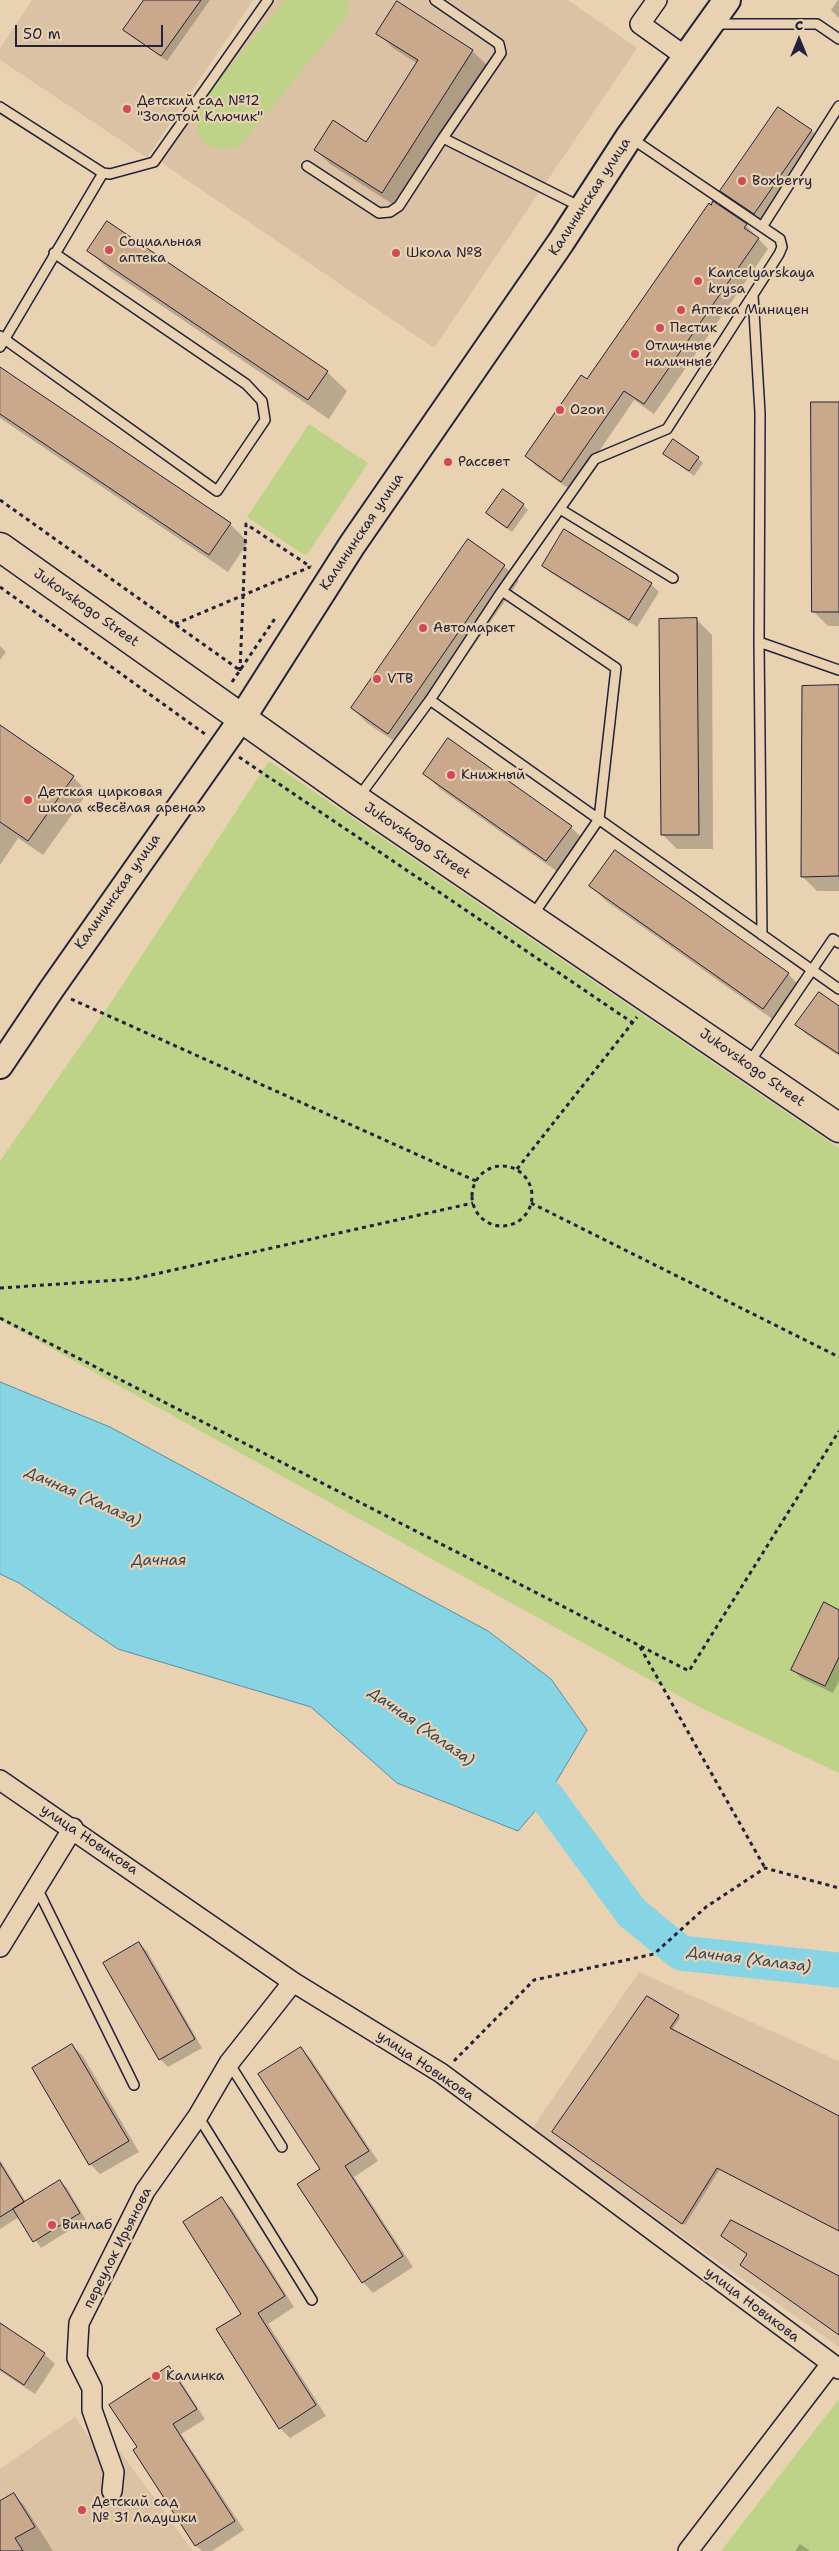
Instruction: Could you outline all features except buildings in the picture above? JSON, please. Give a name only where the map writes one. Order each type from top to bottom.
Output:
[{"type":"main road","name":"Калининская улица","points":[[242,718],[352,545],[583,208],[629,137],[727,0]]},
{"type":"main road","name":"Jukovskogo Street","points":[[0,547],[357,800],[839,1128]]},
{"type":"street","points":[[657,0],[640,24],[686,57]]},
{"type":"street","name":"Калининская улица","points":[[0,1066],[221,745],[242,718]]},
{"type":"street","name":"улица Новикова","points":[[0,1780],[293,1982],[441,2074],[835,2366]]},
{"type":"street","points":[[0,1947],[72,1828]]},
{"type":"street","name":"переулок Ирьянова","points":[[112,2491],[114,2472],[92,2410],[92,2388],[78,2358],[79,2323],[145,2191],[198,2116],[229,2063],[293,1982]]},
{"type":"street","points":[[688,2551],[835,2366]]},
{"type":"lane","points":[[0,107],[102,173],[110,174],[154,162],[268,0]]},
{"type":"lane","points":[[307,166],[379,213],[390,212],[399,206],[501,53],[499,44],[435,0]]},
{"type":"lane","points":[[710,24],[817,24],[839,39]]},
{"type":"lane","points":[[762,227],[836,118],[839,106]]},
{"type":"lane","points":[[357,800],[430,700],[502,591],[595,459],[667,429],[782,247],[780,239],[629,137]]},
{"type":"lane","points":[[443,138],[583,208]]},
{"type":"lane","points":[[54,253],[246,384],[262,401],[265,420],[217,491],[2,341],[54,253],[102,173]]},
{"type":"lane","points":[[753,295],[760,413],[758,642],[762,935]]},
{"type":"lane","points":[[560,509],[673,578]]},
{"type":"lane","points":[[502,591],[616,668],[599,819],[531,917]]},
{"type":"lane","points":[[758,642],[839,670]]},
{"type":"lane","points":[[430,700],[839,989]]},
{"type":"lane","points":[[747,1065],[833,939],[839,943]]},
{"type":"lane","points":[[37,1888],[134,2085]]},
{"type":"lane","points":[[229,2063],[282,2147]]},
{"type":"lane","points":[[198,2116],[312,2300]]},
{"type":"path","points":[[0,500],[262,686]]},
{"type":"path","points":[[174,624],[243,595],[277,581],[311,566],[246,524],[243,595],[240,671]]},
{"type":"path","points":[[0,587],[221,745],[633,1023]]},
{"type":"path","points":[[51,990],[476,1181]]},
{"type":"path","points":[[517,1169],[633,1023],[648,997]]},
{"type":"path","points":[[508,1166],[517,1169],[530,1184],[531,1203],[521,1219],[502,1226],[484,1219],[473,1203],[472,1195],[476,1181],[490,1168],[508,1166]]},
{"type":"path","points":[[0,1288],[132,1279],[473,1203]]},
{"type":"path","points":[[531,1203],[839,1356]]},
{"type":"path","points":[[0,1318],[689,1671],[839,1431]]},
{"type":"path","points":[[640,1646],[765,1868],[839,1888]]},
{"type":"path","points":[[441,2074],[534,1980],[654,1954],[706,1908],[765,1868]]},
{"type":"shaded area","name":"Детский сад №12 \"Золотой Ключик\"","points":[[32,0],[253,0],[147,158],[0,60],[0,48]]},
{"type":"shaded area","name":"Школа №8","points":[[260,0],[568,0],[637,48],[434,348],[153,157]]},
{"type":"shaded area","points":[[639,1972],[839,2061],[839,2347],[531,2130]]},
{"type":"shaded area","name":"Детский сад № 31 Ладушки","points":[[75,2417],[105,2460],[120,2451],[193,2551],[0,2551],[0,2469]]},
{"type":"green space","points":[[285,0],[349,0],[347,16],[239,147],[217,148],[209,146],[203,142],[199,135],[196,118],[197,106]]},
{"type":"green space","points":[[309,424],[368,463],[306,556],[247,517]]},
{"type":"green space","points":[[269,761],[839,1148],[839,1773],[699,1707],[0,1320],[0,1161],[114,998]]},
{"type":"green space","points":[[839,2399],[839,2551],[721,2551]]},
{"type":"water","name":"Дачная","points":[[0,1382],[110,1427],[488,1631],[551,1679],[587,1730],[547,1797],[518,1831],[397,1783],[311,1707],[118,1649],[19,1583],[0,1574]]},
{"type":"waterway","name":"Дачная (Халаза)","points":[[503,1778],[547,1797],[632,1913],[681,1953],[839,1970]]},
{"type":"place","name":"Детский сад №12 \"Золотой Ключик\"","points":[[127,109]]},
{"type":"place","name":"Boxberry","points":[[742,181]]},
{"type":"place","name":"Социальная аптека","points":[[109,250]]},
{"type":"place","name":"Школа №8","points":[[396,253]]},
{"type":"place","name":"Kancelyarskaya krysa","points":[[698,281]]},
{"type":"place","name":"Аптека Миницен","points":[[681,310]]},
{"type":"place","name":"Пестик","points":[[660,328]]},
{"type":"place","name":"Отличные наличные","points":[[635,354]]},
{"type":"place","name":"Ozon","points":[[560,410]]},
{"type":"place","name":"Рассвет","points":[[448,462]]},
{"type":"place","name":"Автомаркет","points":[[423,628]]},
{"type":"place","name":"VTB","points":[[377,679]]},
{"type":"place","name":"Книжный","points":[[451,775]]},
{"type":"place","name":"Детская цирковая школа «Весёлая арена»","points":[[28,800]]},
{"type":"place","name":"Винлаб","points":[[52,2225]]},
{"type":"place","name":"Калинка","points":[[156,2376]]},
{"type":"place","name":"Детский сад № 31 Ладушки","points":[[82,2510]]}]
